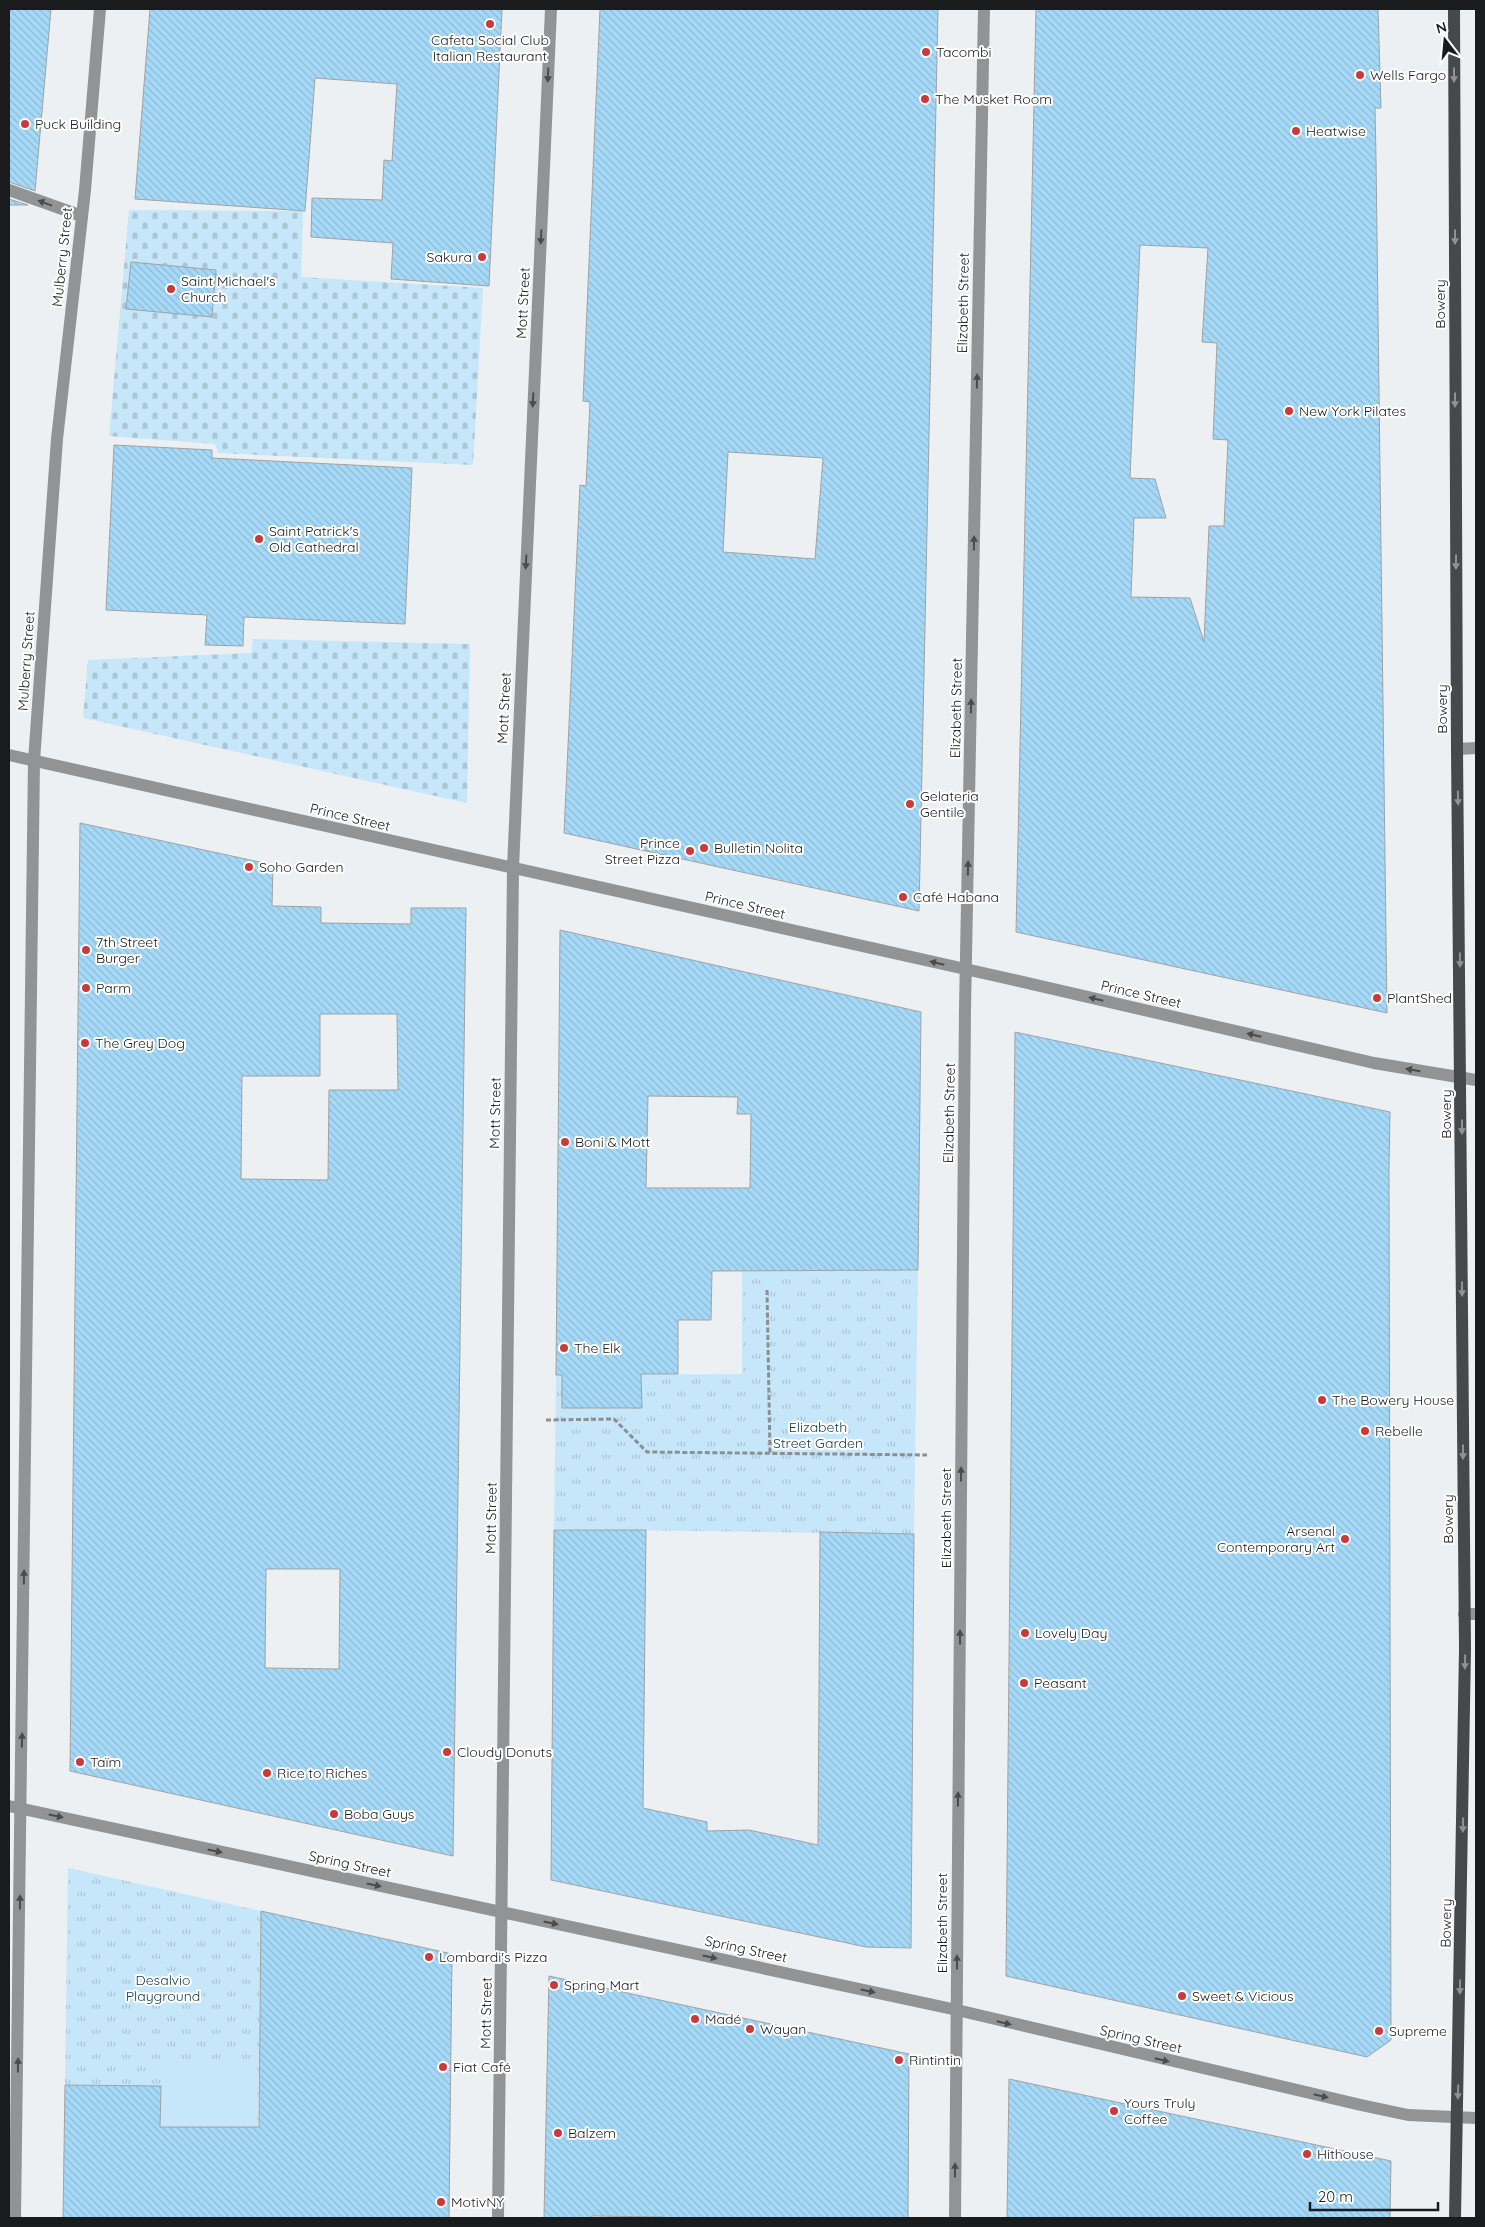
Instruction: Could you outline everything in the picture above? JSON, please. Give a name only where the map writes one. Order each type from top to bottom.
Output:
[{"type":"main road","name":"Bowery","points":[[1454,9],[1457,749],[1470,1614],[1465,1659],[1455,2218]]},
{"type":"street","name":"Mulberry Street","points":[[16,2218],[15,1808],[34,761],[57,438],[82,216],[100,9]]},
{"type":"street","name":"Mott Street","points":[[498,2218],[503,1913],[513,868],[551,9]]},
{"type":"street","name":"Elizabeth Street","points":[[955,2218],[966,969],[984,9]]},
{"type":"street","points":[[9,190],[82,216]]},
{"type":"street","points":[[1457,749],[1476,748]]},
{"type":"street","name":"Prince Street","points":[[9,755],[966,969],[1374,1063],[1476,1080]]},
{"type":"street","name":"Spring Street","points":[[15,1808],[957,2010],[1361,2106],[1408,2115],[1476,2118]]},
{"type":"path","points":[[767,1290],[770,1453]]},
{"type":"path","points":[[546,1420],[614,1419],[647,1452],[927,1455]]},
{"type":"green space","points":[[129,210],[303,211],[301,277],[483,288],[473,465],[218,453],[215,444],[109,436]]},
{"type":"green space","points":[[253,639],[470,644],[467,803],[83,718],[88,660],[251,653]]},
{"type":"green space","name":"Elizabeth Street Garden","points":[[918,1270],[914,1534],[554,1529],[556,1375],[742,1374],[742,1271]]},
{"type":"green space","name":"Desalvio Playground","points":[[68,1868],[261,1911],[258,2127],[160,2127],[161,2086],[65,2085]]},
{"type":"green space","points":[[167,2059],[253,2060],[253,2126],[166,2124]]},
{"type":"building","name":"Puck Building","points":[[9,9],[51,9],[35,191],[9,182]]},
{"type":"building","points":[[150,9],[502,9],[489,286],[391,279],[393,243],[311,237],[312,198],[382,200],[384,160],[392,161],[397,84],[315,78],[305,211],[135,199]]},
{"type":"building","points":[[600,9],[938,9],[919,911],[564,833],[580,485],[586,486],[590,402],[583,401]],"holes":[[[728,452],[823,458],[815,559],[723,552]]]},
{"type":"building","points":[[1036,9],[1378,9],[1381,108],[1375,108],[1387,1013],[1016,932]],"holes":[[[1140,245],[1208,248],[1202,342],[1217,343],[1213,439],[1228,440],[1224,526],[1209,526],[1204,642],[1190,598],[1131,597],[1134,518],[1166,518],[1155,479],[1130,478]]]},
{"type":"building","points":[[9,199],[28,205],[9,205]]},
{"type":"building","name":"Saint Michael's Church","points":[[131,262],[216,270],[212,317],[126,309]]},
{"type":"building","name":"Saint Patrick's Old Cathedral","points":[[114,445],[212,450],[212,458],[412,468],[405,624],[244,617],[243,646],[205,645],[207,615],[106,610]]},
{"type":"building","points":[[80,823],[273,865],[272,906],[321,907],[321,923],[411,924],[411,908],[466,908],[453,1856],[70,1771]],"holes":[[[320,1014],[397,1014],[398,1090],[329,1090],[328,1180],[241,1179],[242,1076],[320,1076]],[[266,1569],[340,1569],[339,1669],[265,1668]]]},
{"type":"building","points":[[560,930],[921,1012],[918,1270],[712,1271],[711,1320],[678,1320],[678,1374],[641,1374],[642,1408],[562,1408],[562,1375],[556,1375]],"holes":[[[648,1096],[738,1097],[737,1114],[751,1114],[750,1188],[646,1188]]]},
{"type":"building","points":[[1015,1032],[1390,1112],[1391,2040],[1367,2057],[1006,1976]]},
{"type":"building","points":[[554,1530],[646,1530],[643,1808],[707,1822],[707,1831],[749,1830],[818,1845],[820,1532],[914,1534],[911,1948],[866,1947],[551,1880]]},
{"type":"building","points":[[261,1911],[452,1954],[449,2218],[63,2218],[65,2085],[161,2086],[160,2127],[259,2127]]},
{"type":"building","points":[[549,1976],[909,2054],[908,2218],[665,2218],[592,2216],[589,2218],[544,2218]]},
{"type":"building","points":[[1009,2079],[1391,2161],[1390,2218],[1007,2218]]},
{"type":"place","name":"Cafeta Social Club Italian Restaurant","points":[[490,24]]},
{"type":"place","name":"Tacombi","points":[[926,52]]},
{"type":"place","name":"Wells Fargo","points":[[1360,75]]},
{"type":"place","name":"The Musket Room","points":[[925,99]]},
{"type":"place","name":"Puck Building","points":[[25,124]]},
{"type":"place","name":"Heatwise","points":[[1296,131]]},
{"type":"place","name":"Sakura","points":[[482,257]]},
{"type":"place","name":"Saint Michael's Church","points":[[171,289]]},
{"type":"place","name":"New York Pilates","points":[[1289,411]]},
{"type":"place","name":"Saint Patrick's Old Cathedral","points":[[259,539]]},
{"type":"place","name":"Gelateria Gentile","points":[[910,804]]},
{"type":"place","name":"Bulletin Nolita","points":[[704,848]]},
{"type":"place","name":"Prince Street Pizza","points":[[690,851]]},
{"type":"place","name":"Soho Garden","points":[[249,867]]},
{"type":"place","name":"Café Habana","points":[[903,897]]},
{"type":"place","name":"7th Street Burger","points":[[86,950]]},
{"type":"place","name":"Parm","points":[[86,988]]},
{"type":"place","name":"PlantShed","points":[[1377,998]]},
{"type":"place","name":"The Grey Dog","points":[[85,1043]]},
{"type":"place","name":"Boni & Mott","points":[[565,1142]]},
{"type":"place","name":"The Elk","points":[[564,1348]]},
{"type":"place","name":"The Bowery House","points":[[1322,1400]]},
{"type":"place","name":"Rebelle","points":[[1365,1431]]},
{"type":"place","name":"Arsenal Contemporary Art","points":[[1345,1539]]},
{"type":"place","name":"Lovely Day","points":[[1025,1633]]},
{"type":"place","name":"Peasant","points":[[1024,1683]]},
{"type":"place","name":"Cloudy Donuts","points":[[447,1752]]},
{"type":"place","name":"Taïm","points":[[80,1762]]},
{"type":"place","name":"Rice to Riches","points":[[267,1773]]},
{"type":"place","name":"Boba Guys","points":[[334,1814]]},
{"type":"place","name":"Lombardi's Pizza","points":[[429,1957]]},
{"type":"place","name":"Spring Mart","points":[[554,1985]]},
{"type":"place","name":"Sweet & Vicious","points":[[1182,1996]]},
{"type":"place","name":"Madé","points":[[695,2019]]},
{"type":"place","name":"Wayan","points":[[750,2029]]},
{"type":"place","name":"Supreme","points":[[1379,2031]]},
{"type":"place","name":"Rintintin","points":[[899,2060]]},
{"type":"place","name":"Fiat Café","points":[[443,2067]]},
{"type":"place","name":"Yours Truly Coffee","points":[[1114,2111]]},
{"type":"place","name":"Balzem","points":[[558,2133]]},
{"type":"place","name":"Hithouse","points":[[1307,2154]]},
{"type":"place","name":"MotivNY","points":[[441,2202]]}]
